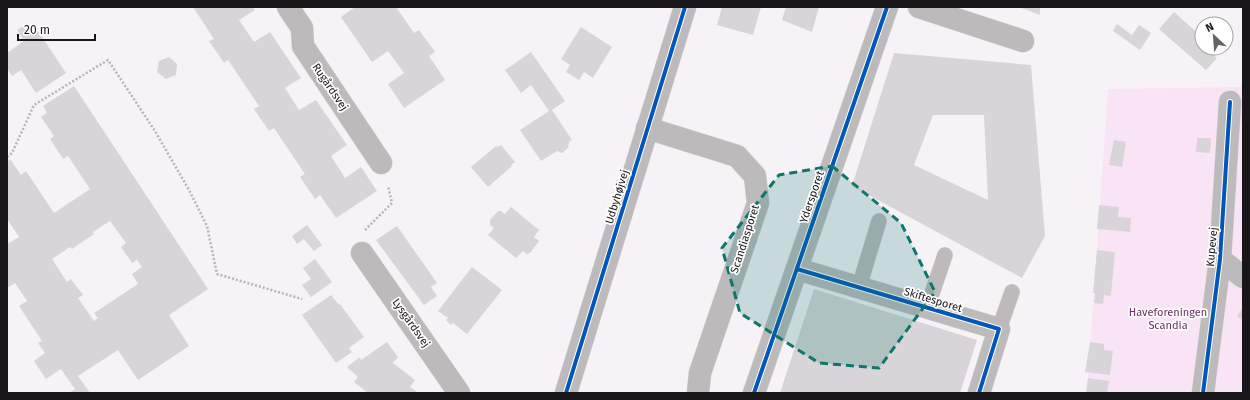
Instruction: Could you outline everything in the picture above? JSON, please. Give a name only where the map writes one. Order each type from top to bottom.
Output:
[{"type":"street","name":"Rugårdsvej","points":[[288,7],[302,28],[302,46],[381,163]]},
{"type":"street","name":"Udbyhøjvej","points":[[566,393],[685,7]]},
{"type":"street","name":"Ydersporet","points":[[754,393],[887,7]]},
{"type":"street","points":[[919,7],[1022,41]]},
{"type":"street","name":"Kupevej","points":[[1203,393],[1220,259],[1230,102]]},
{"type":"street","name":"Scandiasporet","points":[[647,128],[737,156],[755,176],[758,203],[700,373],[698,393]]},
{"type":"street","name":"Lysgårdsvej","points":[[362,254],[459,393]]},
{"type":"street","points":[[1220,259],[1243,277]]},
{"type":"street","name":"Skiftesporet","points":[[797,269],[999,329]]},
{"type":"street","points":[[979,393],[999,329]]},
{"type":"lane","points":[[858,288],[879,221]]},
{"type":"lane","points":[[927,308],[945,255]]},
{"type":"lane","points":[[999,329],[1012,292]]},
{"type":"path","points":[[7,157],[12,153],[34,105],[108,60],[155,131],[189,190],[207,226],[217,274],[302,300]]},
{"type":"path","points":[[362,254],[354,241],[392,203],[381,163]]},
{"type":"highlighted area","points":[[832,166],[901,223],[935,292],[879,368],[819,363],[740,313],[722,248],[779,175]]},
{"type":"green space","name":"Haveforeningen Scandia","points":[[1243,84],[1243,393],[1087,393],[1108,89],[1240,87]]},
{"type":"building","points":[[193,7],[253,7],[255,10],[239,20],[254,42],[270,32],[301,78],[285,88],[299,110],[316,100],[347,145],[331,156],[345,178],[361,167],[377,191],[336,218],[320,195],[315,199],[300,177],[305,174],[274,128],[269,131],[254,109],[259,106],[228,60],[224,63],[209,41],[214,39]]},
{"type":"building","points":[[355,7],[396,7],[414,33],[419,30],[435,52],[429,56],[445,80],[404,108],[388,84],[404,73],[388,51],[372,62],[341,17]]},
{"type":"building","points":[[722,7],[761,7],[753,35],[717,25]]},
{"type":"building","points":[[786,7],[819,7],[812,32],[782,20]]},
{"type":"building","points":[[1019,7],[1040,7],[1040,15]]},
{"type":"building","points":[[1174,12],[1194,30],[1194,56],[1215,56],[1217,58],[1206,70],[1159,29]]},
{"type":"building","points":[[28,23],[35,33],[38,31],[66,73],[36,93],[21,70],[12,76],[7,68],[7,53],[24,41],[17,30]]},
{"type":"building","points":[[1117,24],[1132,35],[1139,25],[1151,33],[1140,50],[1113,31]]},
{"type":"building","points":[[581,27],[612,47],[593,78],[584,72],[579,80],[566,72],[570,65],[561,59]]},
{"type":"building","points":[[531,52],[565,101],[552,110],[572,140],[569,142],[568,148],[562,153],[557,151],[541,161],[520,130],[549,111],[531,85],[521,93],[505,70]]},
{"type":"building","points":[[894,53],[1031,65],[1045,236],[1022,278],[852,186]],"holes":[[[933,115],[984,115],[988,200],[914,165]]]},
{"type":"building","points":[[169,57],[177,64],[176,75],[166,79],[157,72],[159,61]]},
{"type":"building","points":[[74,86],[208,289],[169,315],[189,346],[138,380],[118,350],[78,376],[90,393],[69,393],[75,389],[61,369],[46,379],[34,361],[45,353],[38,343],[42,341],[19,306],[27,301],[15,283],[7,288],[7,240],[9,243],[19,237],[7,219],[7,162],[10,159],[21,175],[26,171],[54,213],[90,189],[68,156],[63,159],[50,139],[54,136],[41,117],[47,113],[43,106]],"holes":[[[110,221],[126,243],[121,247],[132,263],[137,260],[142,267],[132,274],[138,284],[94,313],[98,318],[94,321],[78,298],[83,295],[71,279],[67,282],[52,259],[70,247],[72,249],[94,234],[93,232]]]},
{"type":"building","points":[[1197,138],[1211,138],[1210,153],[1196,152]]},
{"type":"building","points":[[1114,140],[1126,142],[1122,167],[1109,165]]},
{"type":"building","points":[[501,145],[515,162],[488,187],[471,167],[496,146]]},
{"type":"building","points":[[1099,205],[1119,207],[1118,217],[1131,218],[1130,232],[1097,229]]},
{"type":"building","points":[[511,207],[539,230],[534,237],[539,241],[530,253],[526,254],[523,251],[516,258],[488,235],[494,228],[490,225],[490,220],[498,211],[505,214]]},
{"type":"building","points":[[307,225],[322,245],[314,251],[304,239],[297,244],[292,236]]},
{"type":"building","points":[[397,226],[437,283],[431,287],[437,296],[424,305],[376,240]]},
{"type":"building","points":[[1097,250],[1115,252],[1111,296],[1104,295],[1103,304],[1094,303],[1095,293],[1093,293]]},
{"type":"building","points":[[315,259],[332,282],[311,297],[302,285],[311,279],[303,268]]},
{"type":"building","points":[[472,267],[502,290],[467,334],[453,323],[451,325],[446,320],[448,318],[438,311]]},
{"type":"building","points":[[814,289],[977,340],[960,393],[780,393]]},
{"type":"building","points":[[331,295],[339,305],[340,304],[364,337],[349,348],[352,352],[336,363],[302,315]]},
{"type":"building","points":[[1243,308],[1243,321],[1237,316]]},
{"type":"building","points":[[387,342],[398,357],[393,363],[415,380],[410,387],[417,392],[416,393],[368,393],[354,382],[358,377],[347,367],[360,357],[361,360]]},
{"type":"building","points":[[1090,342],[1104,344],[1104,350],[1113,351],[1110,375],[1085,372]]},
{"type":"building","points":[[1088,378],[1109,381],[1107,393],[1086,393]]},
{"type":"cycle path","points":[[566,393],[685,7]]},
{"type":"cycle path","points":[[754,393],[887,7]]},
{"type":"cycle path","points":[[1203,393],[1220,259],[1230,102]]},
{"type":"cycle path","points":[[797,269],[999,329],[979,393]]}]
